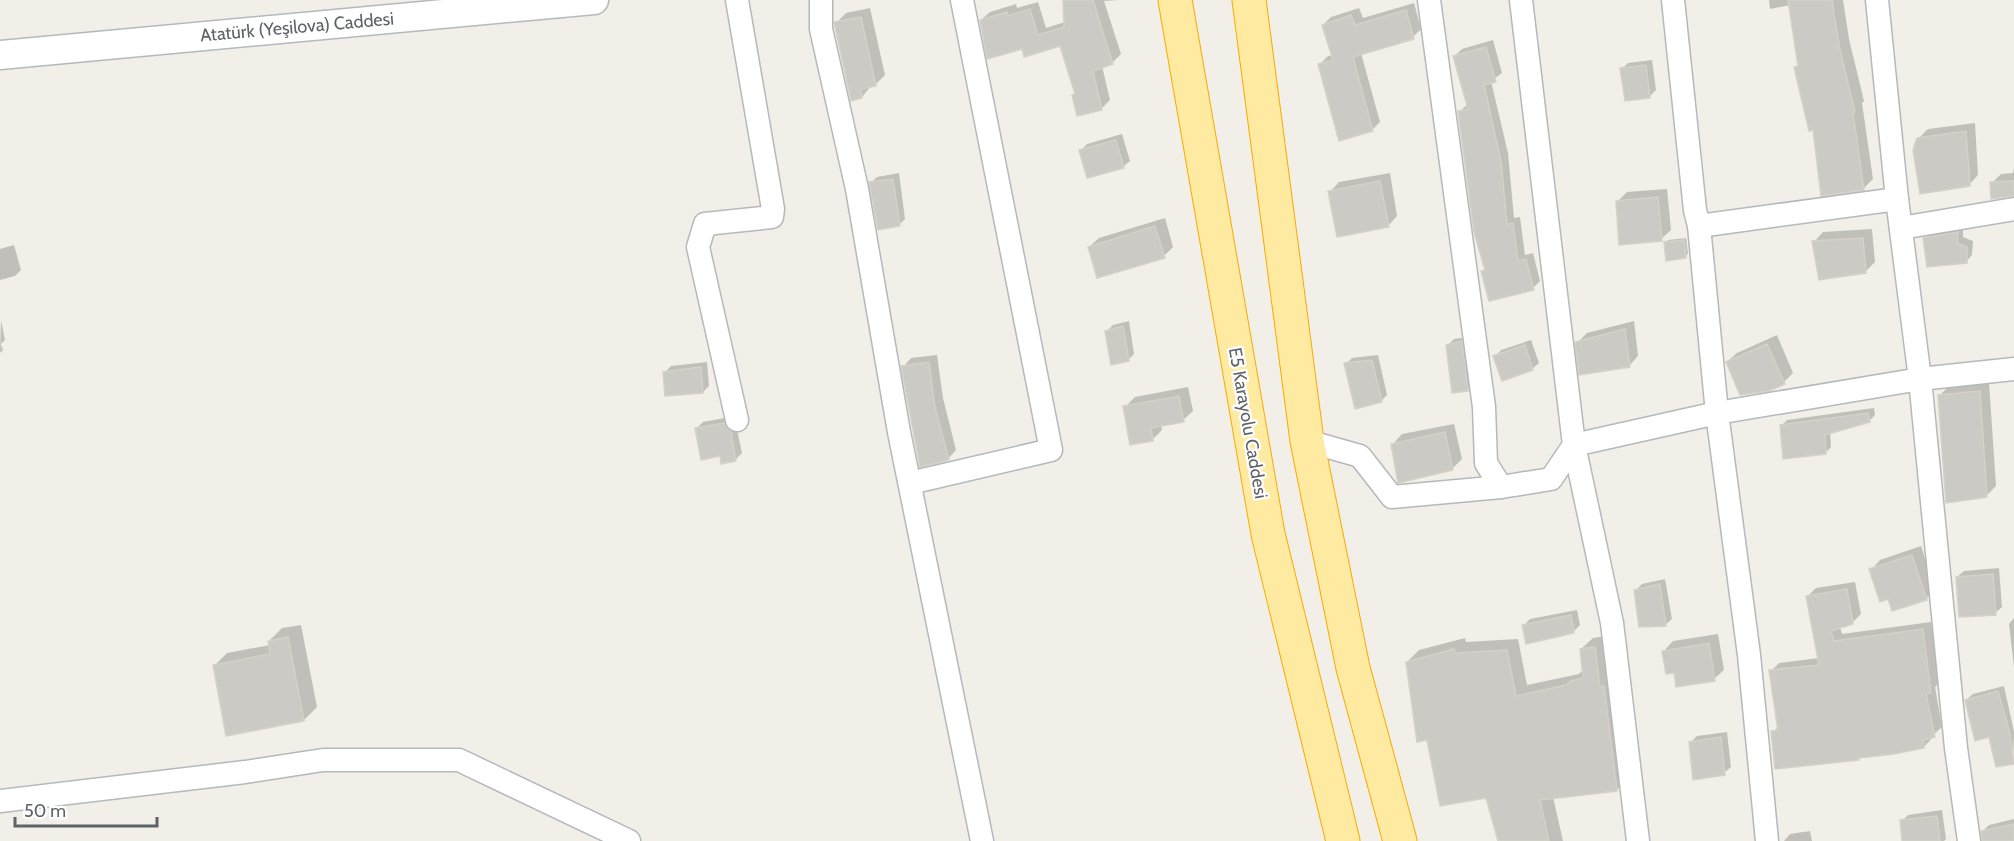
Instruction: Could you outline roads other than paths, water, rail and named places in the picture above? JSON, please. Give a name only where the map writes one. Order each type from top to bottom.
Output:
[{"type":"highway","name":"E5 Karayolu Caddesi","points":[[1175,0],[1268,534],[1343,841]]},
{"type":"highway","points":[[1249,0],[1307,441],[1353,668],[1400,841]]},
{"type":"street","name":"Atatürk (Yeşilova) Caddesi","points":[[0,55],[594,0]]},
{"type":"street","points":[[737,0],[773,209],[772,217],[705,224],[698,247],[737,420]]},
{"type":"street","points":[[821,0],[821,29],[856,189],[910,483],[982,841]]},
{"type":"street","points":[[910,483],[1051,450],[962,0]]},
{"type":"street","points":[[1430,0],[1484,407],[1486,463],[1501,487]]},
{"type":"street","points":[[1521,0],[1574,445],[1612,623],[1638,841]]},
{"type":"street","points":[[1673,0],[1695,210],[1700,226],[1717,412],[1749,656],[1767,841]]},
{"type":"street","points":[[1877,0],[1897,199],[1920,379],[1956,748],[1969,841]]},
{"type":"street","points":[[1700,226],[1897,199]]},
{"type":"street","points":[[1901,228],[2014,209]]},
{"type":"street","points":[[1307,441],[1360,456],[1392,497],[1501,487],[1551,479],[1574,445],[1717,412],[1920,379],[2014,369]]},
{"type":"street","points":[[0,801],[245,772],[323,760],[459,760],[629,841]]}]
